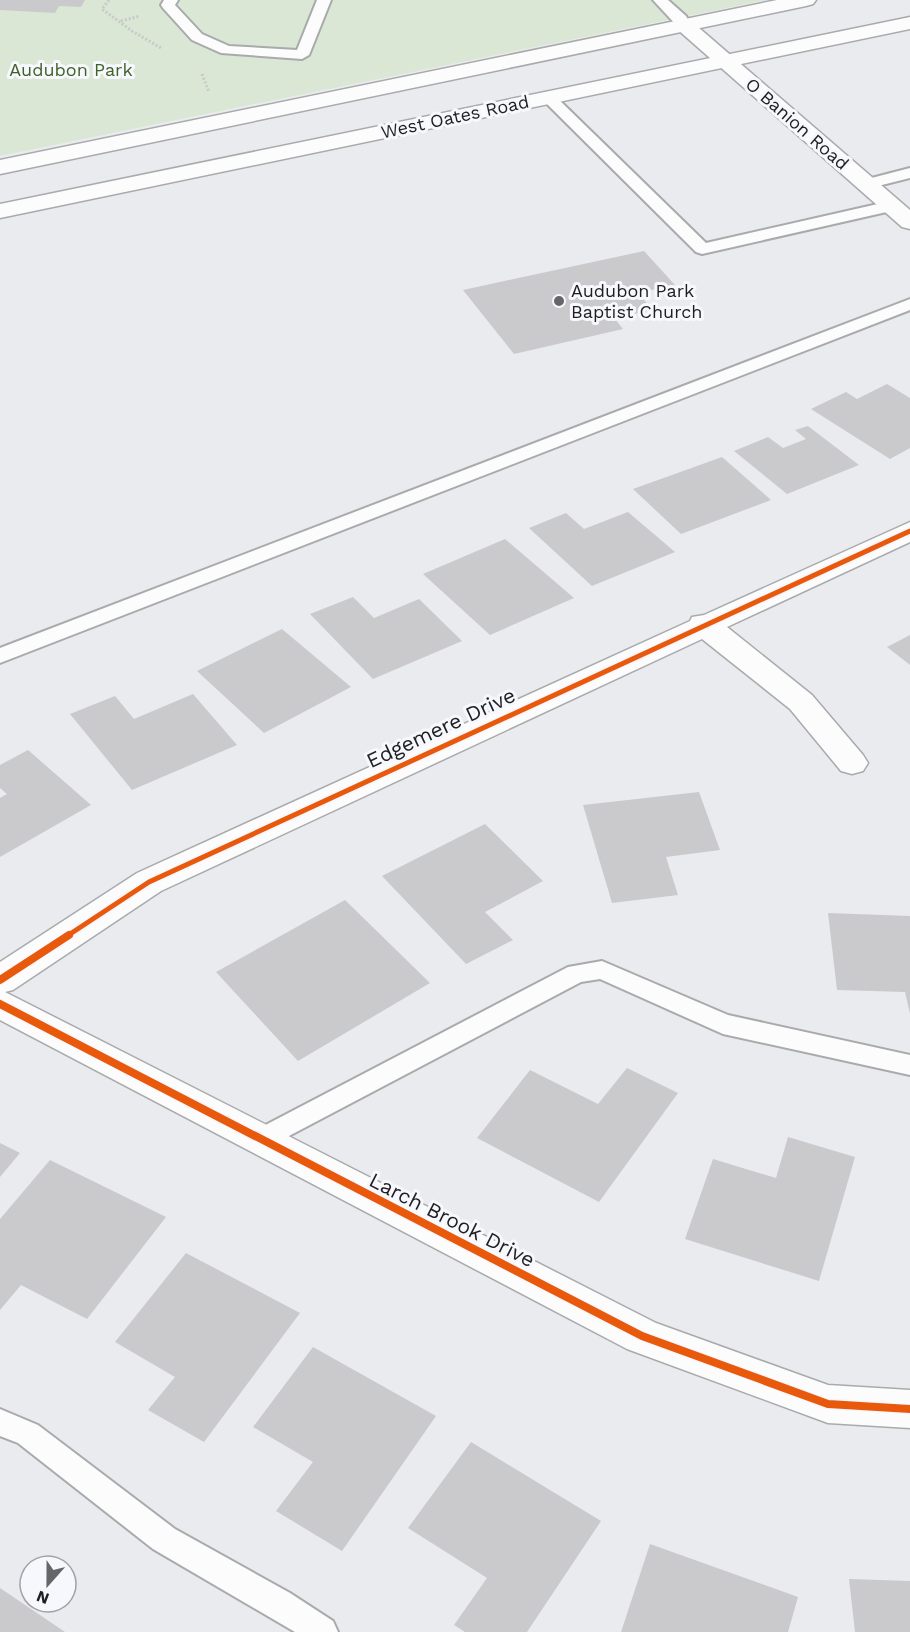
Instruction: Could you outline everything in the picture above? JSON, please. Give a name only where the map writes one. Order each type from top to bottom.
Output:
[{"type":"street","points":[[0,167],[806,0]]},
{"type":"street","name":"West Oates Road","points":[[0,210],[910,23]]},
{"type":"street","name":"O Banion Road","points":[[684,25],[910,222]]},
{"type":"street","name":"Edgemere Drive","points":[[0,980],[149,882],[703,624],[910,531]]},
{"type":"street","points":[[703,624],[801,702],[852,763]]},
{"type":"street","name":"Larch Brook Drive","points":[[0,1004],[259,1140],[642,1336],[828,1404],[910,1409]]},
{"type":"lane","points":[[171,0],[168,6],[197,37],[226,50],[302,55],[324,0]]},
{"type":"lane","points":[[660,0],[681,19],[684,25]]},
{"type":"lane","points":[[549,98],[702,249],[891,206]]},
{"type":"lane","points":[[866,184],[910,174]]},
{"type":"lane","points":[[0,656],[910,304]]},
{"type":"lane","points":[[259,1140],[577,973],[602,970],[723,1024],[910,1065]]},
{"type":"lane","points":[[0,1422],[28,1434],[164,1539],[279,1604],[322,1632]]},
{"type":"path","points":[[109,0],[102,9],[121,21]]},
{"type":"green space","name":"Audubon Park","points":[[0,0],[766,0],[0,156]]},
{"type":"building","points":[[0,0],[85,0],[81,7],[59,6],[55,13],[0,10]]},
{"type":"building","name":"Audubon Park Baptist Church","points":[[644,251],[675,285],[638,293],[653,310],[614,318],[623,329],[514,354],[463,290]]},
{"type":"building","points":[[887,384],[910,398],[910,448],[890,459],[811,409],[846,392],[857,399]]},
{"type":"building","points":[[808,426],[859,465],[787,494],[734,451],[768,437],[783,448],[806,439],[795,430]]},
{"type":"building","points":[[722,457],[771,500],[681,534],[633,489]]},
{"type":"building","points":[[628,512],[675,552],[592,586],[529,528],[566,513],[584,529]]},
{"type":"building","points":[[505,539],[574,598],[490,635],[423,574]]},
{"type":"building","points":[[353,597],[374,618],[419,599],[462,641],[373,679],[310,614]]},
{"type":"building","points":[[282,629],[351,687],[264,733],[197,671]]},
{"type":"building","points":[[910,635],[910,665],[887,647]]},
{"type":"building","points":[[193,694],[237,745],[132,790],[70,714],[115,696],[134,719]]},
{"type":"building","points":[[28,750],[91,805],[0,857],[0,798],[7,794],[0,788],[0,765]]},
{"type":"building","points":[[699,792],[720,850],[666,857],[678,895],[612,903],[583,805]]},
{"type":"building","points":[[485,824],[543,881],[485,912],[513,940],[466,964],[382,876]]},
{"type":"building","points":[[345,900],[430,983],[298,1061],[216,972]]},
{"type":"building","points":[[828,913],[910,916],[910,1014],[905,992],[837,990]]},
{"type":"building","points":[[627,1068],[678,1093],[599,1202],[477,1138],[530,1070],[598,1104]]},
{"type":"building","points":[[788,1137],[855,1157],[819,1281],[685,1239],[713,1159],[776,1178]]},
{"type":"building","points":[[0,1143],[20,1153],[0,1177]]},
{"type":"building","points":[[50,1160],[166,1217],[87,1319],[21,1285],[0,1310],[0,1219]]},
{"type":"building","points":[[186,1253],[300,1313],[204,1442],[148,1410],[175,1377],[115,1342]]},
{"type":"building","points":[[313,1347],[436,1416],[342,1551],[276,1511],[313,1462],[253,1427]]},
{"type":"building","points":[[471,1442],[601,1521],[527,1632],[465,1632],[454,1625],[487,1578],[408,1528]]},
{"type":"building","points":[[650,1544],[798,1597],[788,1632],[621,1632]]},
{"type":"building","points":[[849,1579],[910,1581],[910,1632],[855,1632]]},
{"type":"building","points":[[0,1588],[18,1600],[18,1614],[38,1614],[65,1632],[0,1632]]},
{"type":"cycle path","points":[[0,980],[149,882],[910,531]]},
{"type":"cycle path","points":[[0,1004],[642,1336],[828,1404],[910,1409]]},
{"type":"place","name":"Audubon Park Baptist Church","points":[[559,301]]}]
